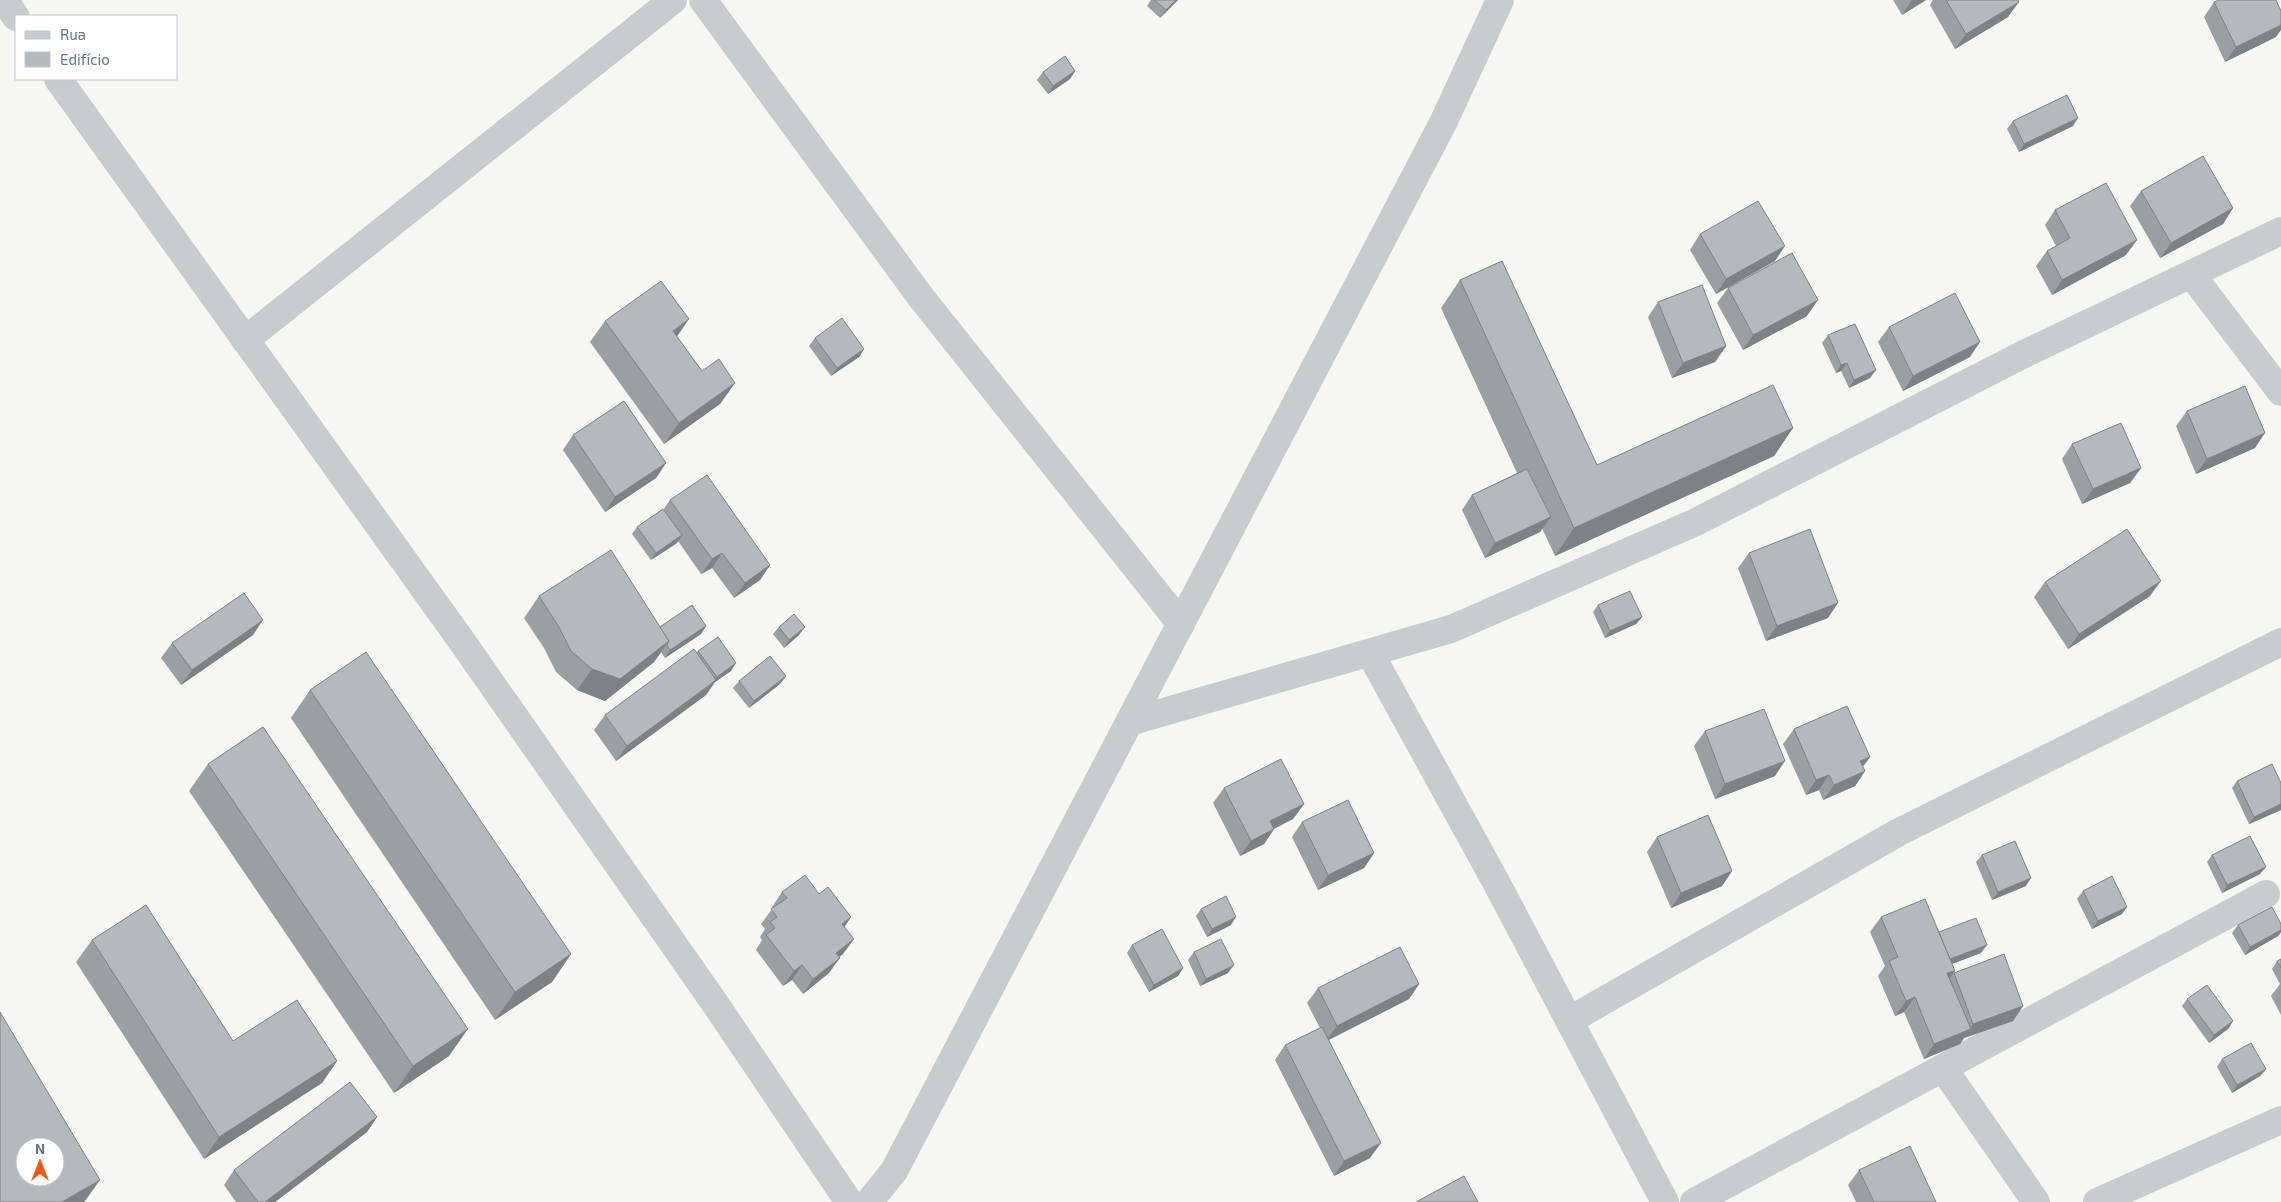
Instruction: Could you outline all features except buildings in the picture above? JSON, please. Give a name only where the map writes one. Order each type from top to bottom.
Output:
[{"type":"street","points":[[4,0],[15,16]]},
{"type":"street","points":[[245,340],[673,0]]},
{"type":"street","points":[[703,0],[920,296],[1180,624]]},
{"type":"street","points":[[869,1202],[894,1171],[1443,124],[1500,0]]},
{"type":"street","points":[[59,80],[462,640],[714,1002],[849,1202]]},
{"type":"street","points":[[1129,722],[1450,629],[1696,522],[2024,354],[2281,231]]},
{"type":"street","points":[[2190,274],[2281,392]]},
{"type":"street","points":[[1570,1020],[1899,832],[2281,642]]},
{"type":"street","points":[[1370,653],[1570,1020],[1665,1202]]},
{"type":"street","points":[[1694,1202],[2266,894]]},
{"type":"street","points":[[1943,1068],[2036,1202]]},
{"type":"street","points":[[2097,1202],[2281,1120]]}]
